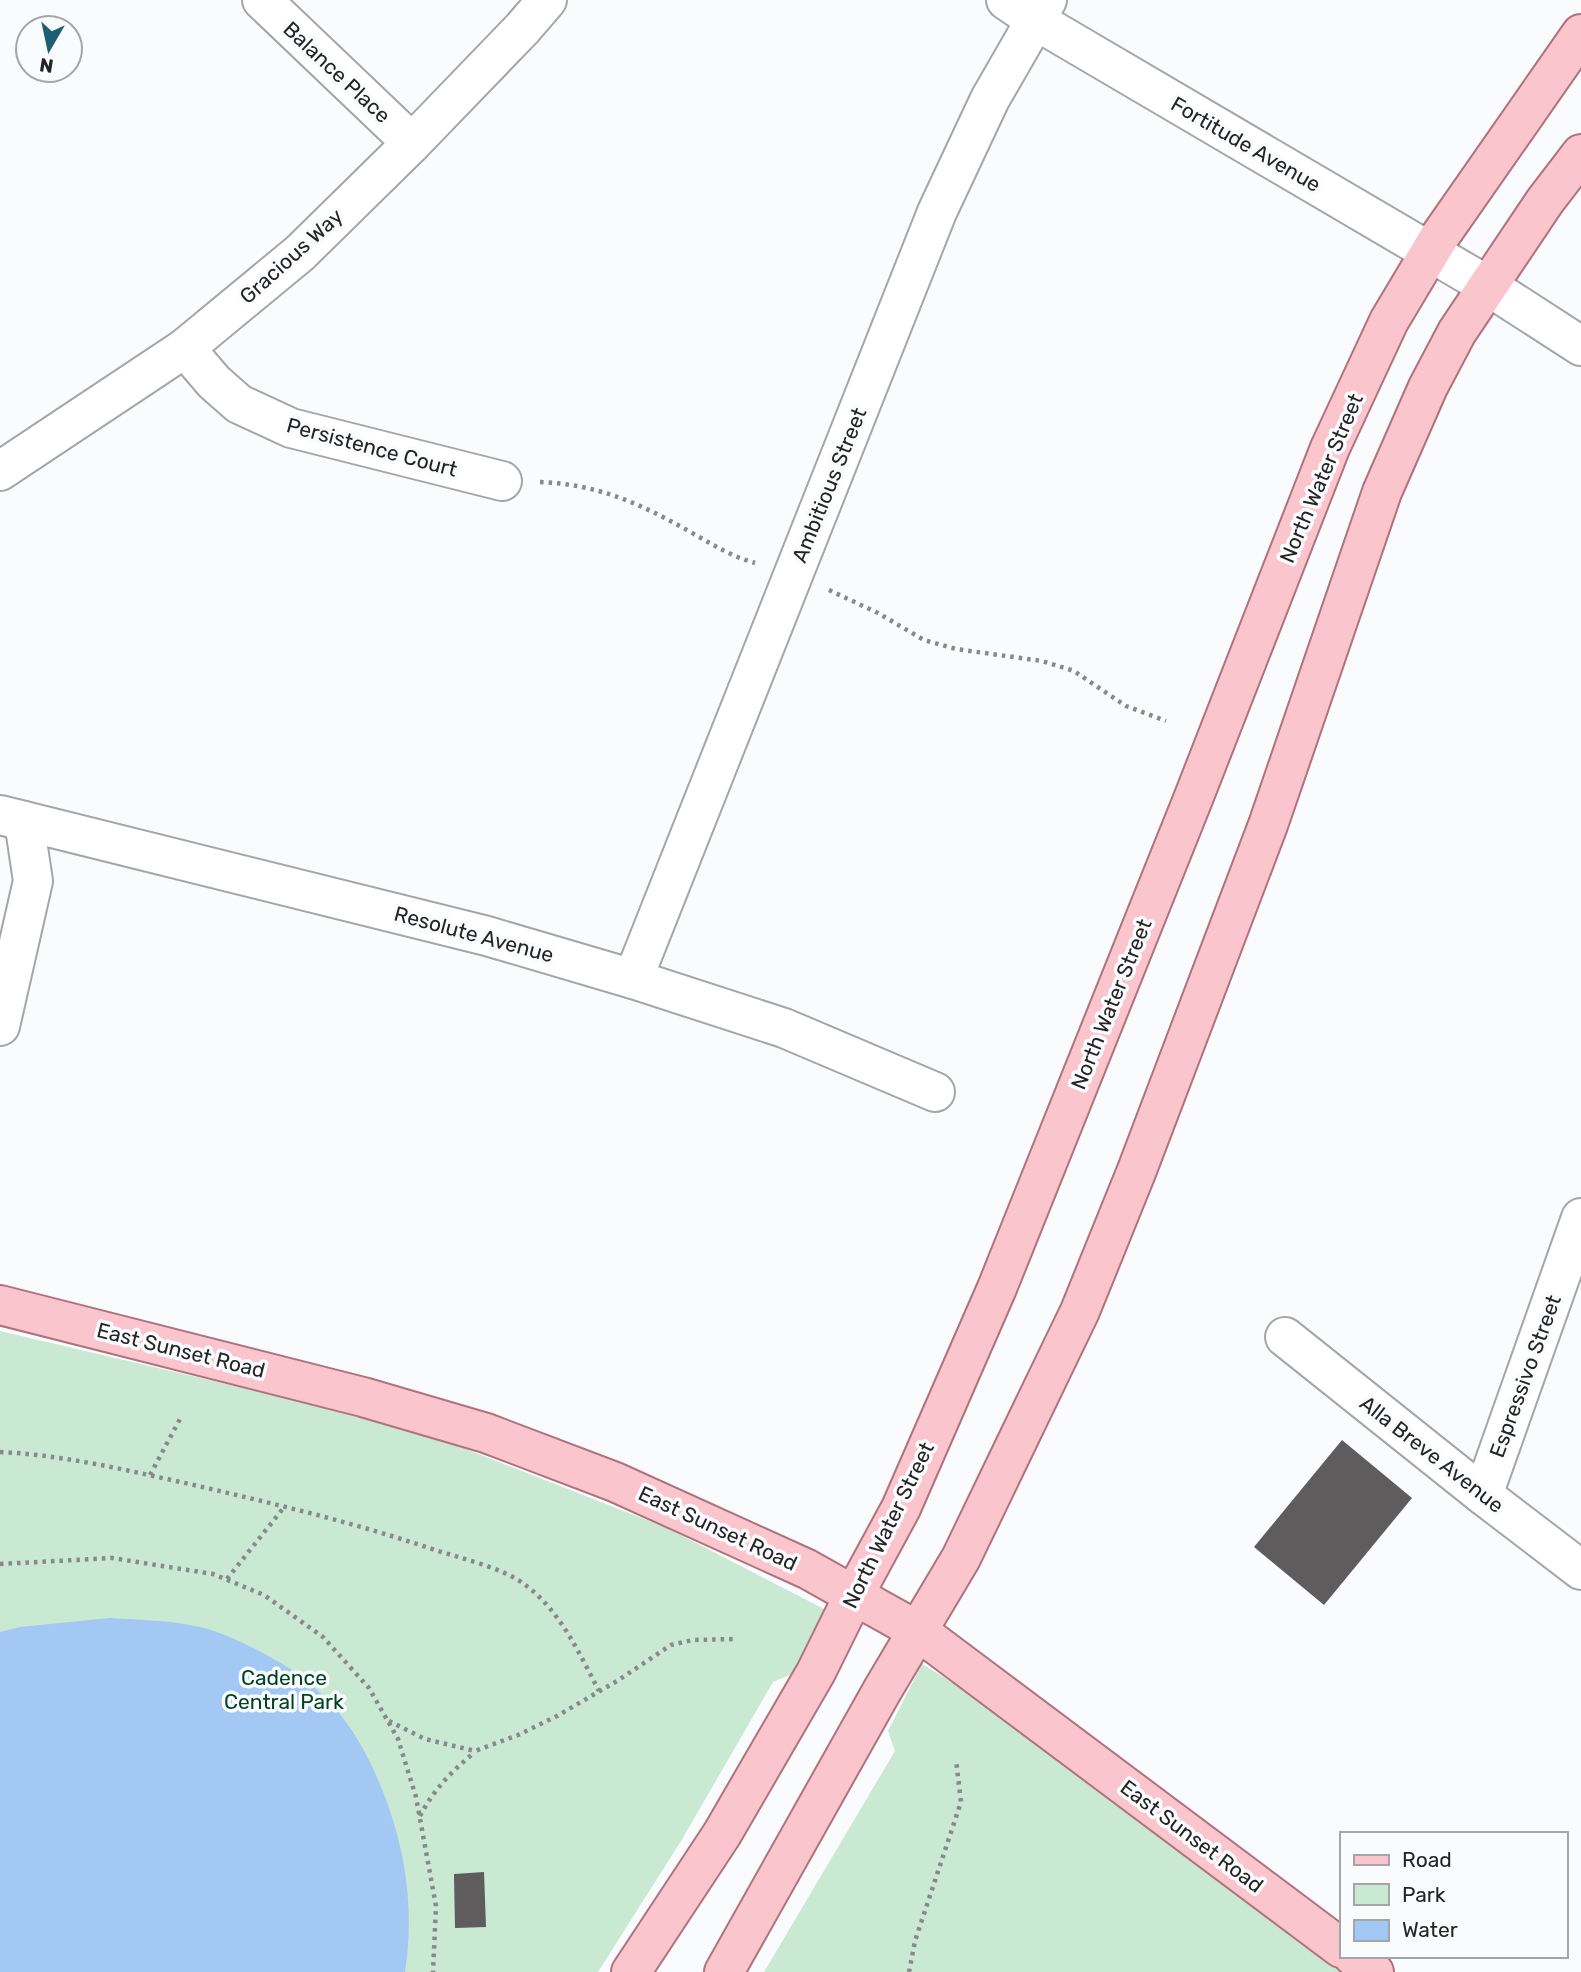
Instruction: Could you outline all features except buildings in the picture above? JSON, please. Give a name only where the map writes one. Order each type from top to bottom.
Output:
[{"type":"main road","name":"North Water Street","points":[[631,1972],[722,1834],[816,1672],[901,1508],[997,1288],[1330,448],[1389,321],[1430,252],[1581,34]]},
{"type":"main road","points":[[724,1972],[961,1558],[1080,1311],[1137,1170],[1268,825],[1382,492],[1428,387],[1457,332],[1545,201],[1581,154]]},
{"type":"main road","name":"East Sunset Road","points":[[0,1305],[363,1397],[486,1433],[615,1482],[726,1531],[855,1593],[918,1631],[1340,1947]]},
{"type":"main road","points":[[1356,1958],[1374,1972]]},
{"type":"street","name":"Balance Place","points":[[262,0],[412,143]]},
{"type":"street","name":"Gracious Way","points":[[0,471],[185,348],[300,253],[412,143],[547,0]]},
{"type":"street","name":"Fortitude Avenue","points":[[1029,7],[1488,286],[1581,346]]},
{"type":"street","name":"Ambitious Street","points":[[633,979],[937,212],[1029,7]]},
{"type":"street","name":"Persistence Court","points":[[185,348],[214,382],[239,404],[291,428],[502,481]]},
{"type":"street","name":"Resolute Avenue","points":[[12,818],[474,933],[633,979],[784,1028],[935,1092]]},
{"type":"street","points":[[0,852],[12,818]]},
{"type":"street","points":[[0,1026],[33,881],[12,818]]},
{"type":"street","name":"Espressivo Street","points":[[1483,1495],[1581,1218]]},
{"type":"street","name":"Alla Breve Avenue","points":[[1285,1338],[1581,1570]]},
{"type":"path","points":[[502,481],[556,483],[623,497],[741,559],[836,592],[924,640],[956,649],[1042,661],[1074,671],[1126,705],[1166,721]]},
{"type":"path","points":[[150,1475],[180,1419]]},
{"type":"path","points":[[0,1452],[61,1459],[150,1475],[285,1506],[397,1537],[489,1568],[522,1582],[551,1608],[599,1691]]},
{"type":"path","points":[[227,1579],[285,1506]]},
{"type":"path","points":[[0,1564],[112,1558],[213,1574],[264,1595],[323,1637],[369,1688],[398,1739],[416,1797],[436,1906],[433,1972]]},
{"type":"path","points":[[420,1817],[431,1795],[454,1769],[475,1751],[518,1735],[557,1716],[671,1645],[693,1640],[735,1639]]},
{"type":"path","points":[[388,1721],[425,1739],[475,1751]]},
{"type":"path","points":[[909,1972],[915,1941],[961,1802],[956,1760]]},
{"type":"green space","name":"Cadence Central Park","points":[[0,1331],[312,1404],[458,1446],[667,1528],[828,1611],[797,1672],[773,1682],[681,1841],[598,1972],[0,1972]]},
{"type":"green space","points":[[922,1664],[1037,1735],[1342,1972],[764,1972],[895,1751],[888,1731]]},
{"type":"water","points":[[110,1618],[189,1625],[230,1637],[284,1665],[324,1696],[340,1714],[367,1755],[395,1825],[409,1908],[405,1972],[0,1972],[0,1632],[20,1627]]}]
